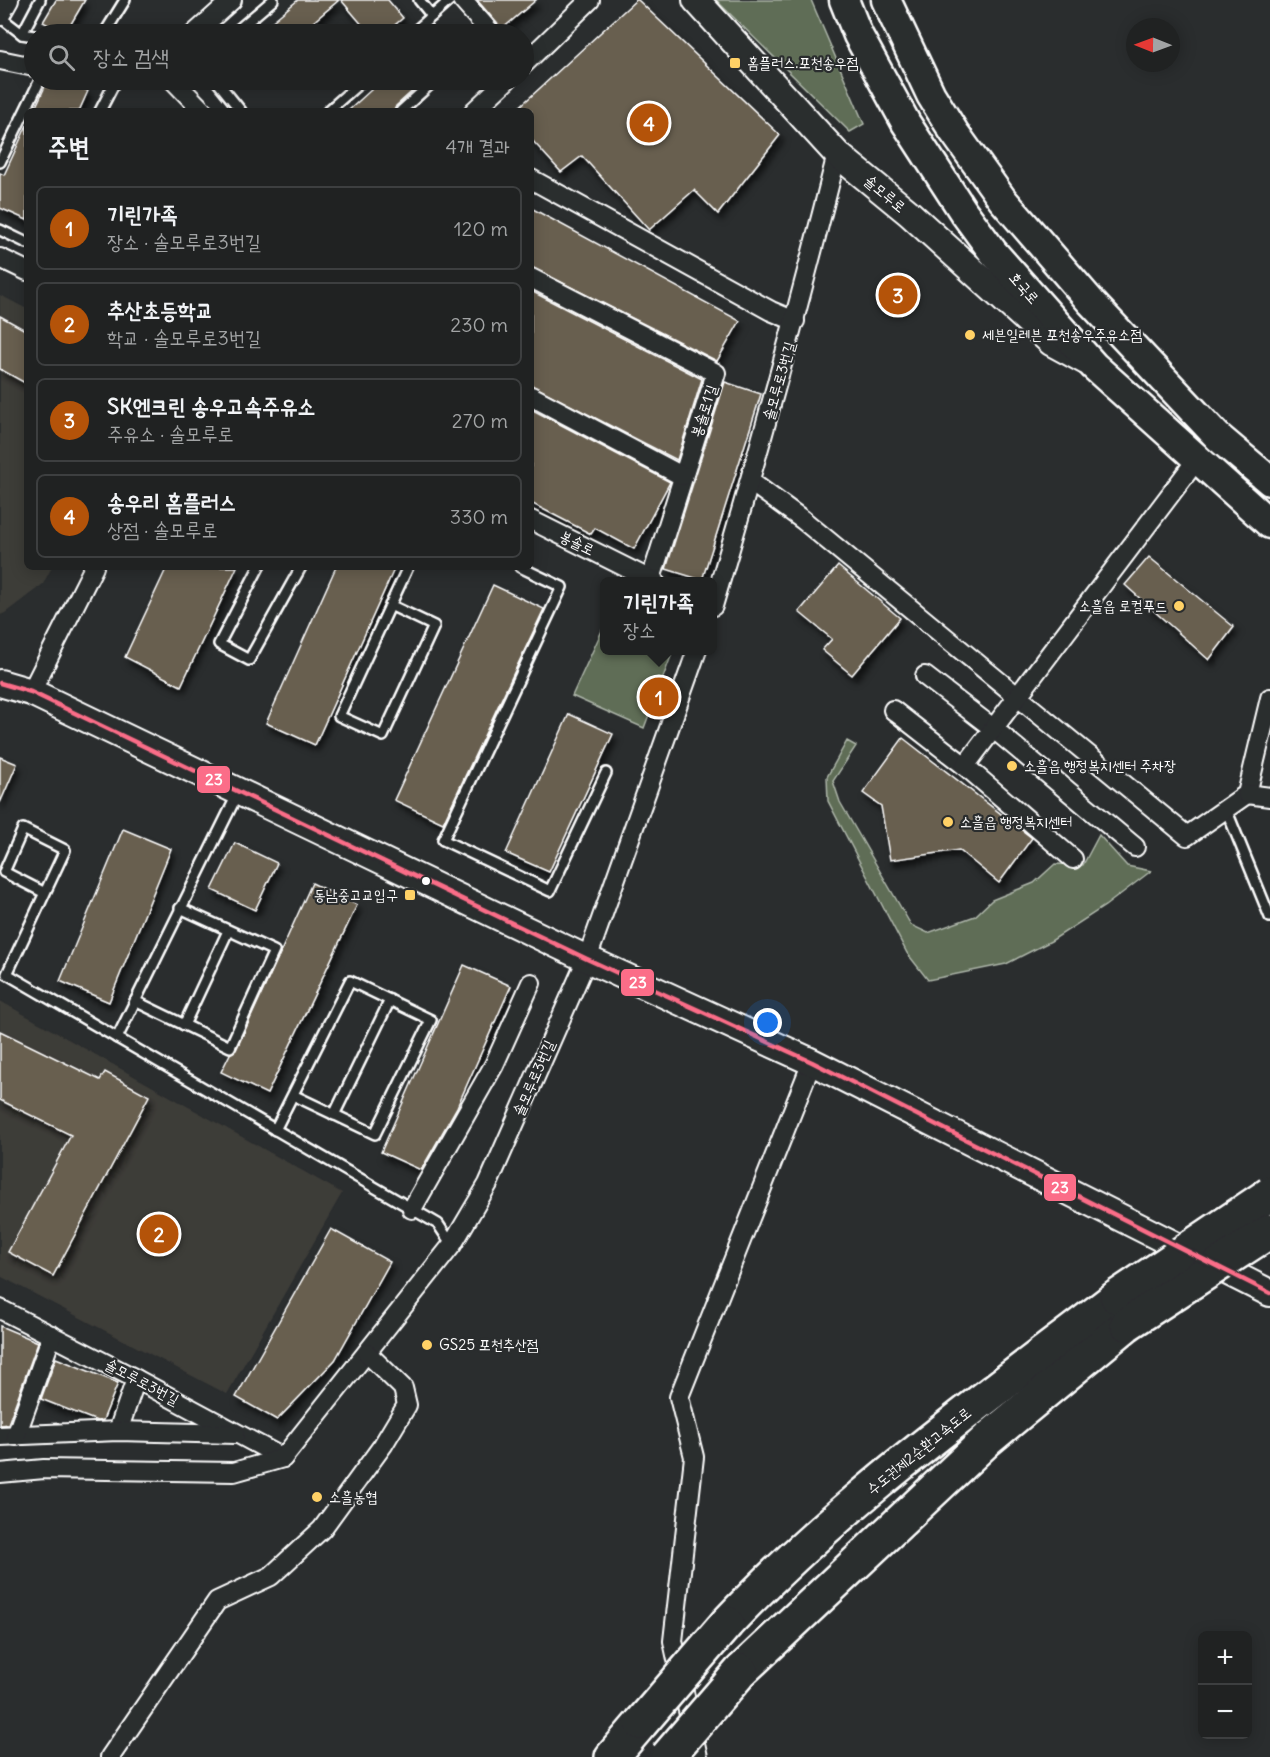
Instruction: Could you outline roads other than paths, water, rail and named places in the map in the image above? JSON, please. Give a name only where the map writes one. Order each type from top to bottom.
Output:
[{"type":"highway","name":"수도권제2순환고속도로","points":[[612,1757],[751,1597],[838,1516],[954,1423],[1122,1311],[1270,1194]]},
{"type":"highway","name":"수도권제2순환고속도로","points":[[667,1757],[741,1671],[1122,1311],[1270,1231]]},
{"type":"main road","name":"솔모루로","points":[[696,0],[837,154],[909,213],[1051,342],[1094,366]]},
{"type":"main road","name":"호국로","points":[[844,0],[858,35],[906,123],[963,211],[1014,276],[1094,366],[1270,524]]},
{"type":"main road","points":[[886,0],[931,95],[954,132],[1002,199],[1090,302],[1178,395],[1218,437],[1270,482]]},
{"type":"main road","points":[[0,683],[32,692],[587,959],[812,1062],[1270,1293]]},
{"type":"street","points":[[0,16],[9,0]]},
{"type":"street","points":[[205,24],[232,0]]},
{"type":"street","points":[[462,0],[483,24]]},
{"type":"street","points":[[534,54],[590,0]]},
{"type":"street","points":[[0,60],[24,65]]},
{"type":"street","points":[[182,90],[199,108]]},
{"type":"street","points":[[477,108],[496,90]]},
{"type":"street","name":"솔모루로3번길","points":[[717,593],[751,482],[837,154]]},
{"type":"street","points":[[534,181],[771,311],[795,321]]},
{"type":"street","points":[[0,258],[24,270]]},
{"type":"street","name":"봉솔로1길","points":[[534,280],[716,373],[682,476],[654,577]]},
{"type":"street","points":[[534,398],[682,476]]},
{"type":"street","points":[[965,766],[1020,697],[1198,458]]},
{"type":"street","points":[[751,482],[803,520],[1187,836],[1247,794],[1270,698]]},
{"type":"street","name":"봉솔로","points":[[534,521],[647,577]]},
{"type":"street","points":[[32,692],[93,570]]},
{"type":"street","name":"솔모루로3번길","points":[[0,1309],[136,1378],[283,1458],[452,1245],[488,1184],[587,959],[696,655]]},
{"type":"street","points":[[925,675],[1136,847]]},
{"type":"street","points":[[893,710],[965,766],[1073,858]]},
{"type":"street","points":[[1247,794],[1270,797]]},
{"type":"street","points":[[412,1209],[494,1065],[531,983]]},
{"type":"street","points":[[698,1757],[673,1641],[694,1457],[679,1397],[812,1062]]},
{"type":"street","points":[[52,1335],[8,1436],[118,1431],[238,1434]]},
{"type":"street","points":[[110,1757],[217,1601],[271,1576],[322,1529],[383,1445],[406,1405],[402,1388],[367,1353]]},
{"type":"street","points":[[118,1431],[136,1378]]},
{"type":"street","points":[[0,1473],[44,1469],[234,1472],[283,1458]]},
{"type":"lane","points":[[27,24],[40,0]]},
{"type":"lane","points":[[110,24],[125,0]]},
{"type":"lane","points":[[245,24],[273,0]]},
{"type":"lane","points":[[419,0],[432,16]]},
{"type":"lane","points":[[423,24],[450,0]]},
{"type":"lane","points":[[0,16],[22,34],[24,30]]},
{"type":"lane","points":[[26,108],[35,90]]},
{"type":"lane","points":[[102,108],[112,90]]},
{"type":"lane","points":[[224,90],[239,108]]},
{"type":"lane","points":[[331,108],[352,90]]},
{"type":"lane","points":[[404,108],[424,90]]},
{"type":"lane","points":[[0,162],[24,113]]},
{"type":"lane","points":[[0,230],[24,242]]},
{"type":"lane","points":[[257,570],[219,644],[249,660],[299,570]]},
{"type":"lane","points":[[390,605],[434,626],[383,736],[339,716],[390,605],[407,570]]},
{"type":"lane","points":[[526,570],[562,587],[443,840],[550,891],[606,773]]},
{"type":"lane","points":[[117,1038],[239,791]]},
{"type":"lane","points":[[1226,809],[1270,917]]},
{"type":"lane","points":[[45,893],[4,872],[22,829],[65,850],[7,975],[438,1224],[452,1245]]},
{"type":"lane","points":[[135,1002],[230,1047],[274,951],[180,908]]},
{"type":"lane","points":[[184,1025],[228,931]]},
{"type":"lane","points":[[275,1130],[350,981],[431,1020],[375,1134],[293,1095]]},
{"type":"lane","points":[[334,1114],[390,1000]]},
{"type":"place","name":"홈플러스.포천송우점","points":[[735,63]]},
{"type":"place","name":"송우리 홈플러스","points":[[649,123]]},
{"type":"place","name":"SK엔크린 송우고속주유소","points":[[898,295]]},
{"type":"place","name":"세븐일레븐 포천송우주유소점","points":[[970,335]]},
{"type":"place","name":"소흘읍 로컬푸드","points":[[1179,606]]},
{"type":"place","name":"기린가족","points":[[659,697]]},
{"type":"place","name":"소흘읍 행정복지센터 주차장","points":[[1012,766]]},
{"type":"place","name":"소흘읍 행정복지센터","points":[[948,822]]},
{"type":"place","name":"동남중고교입구","points":[[410,895]]},
{"type":"place","name":"추산초등학교","points":[[159,1234]]},
{"type":"place","name":"GS25 포천추산점","points":[[427,1345]]},
{"type":"place","name":"소흘농협","points":[[317,1497]]}]
